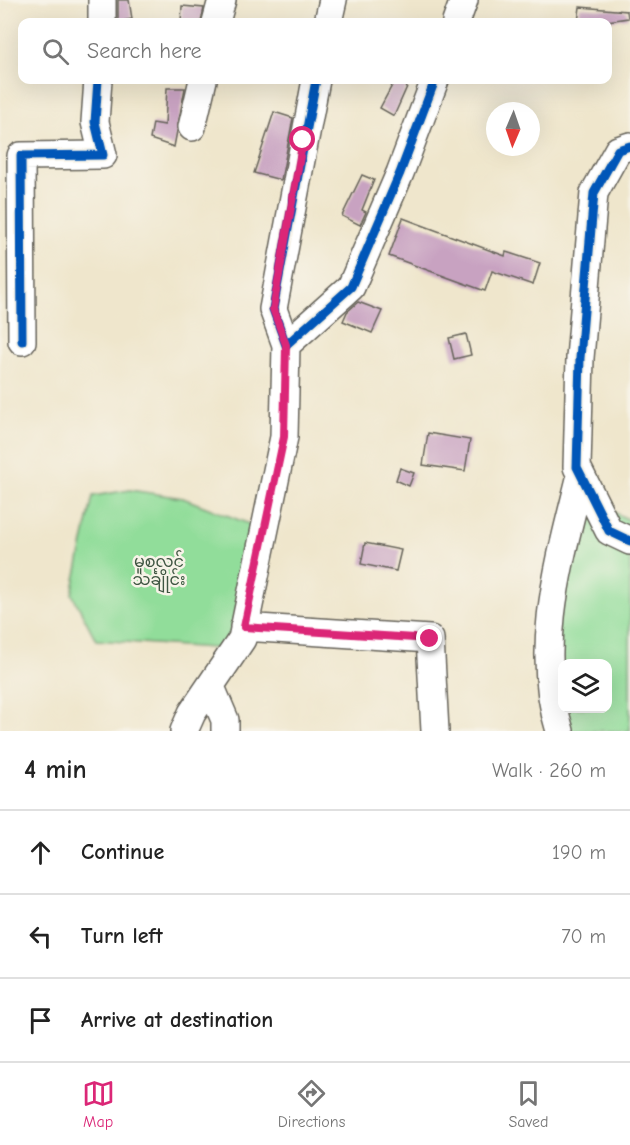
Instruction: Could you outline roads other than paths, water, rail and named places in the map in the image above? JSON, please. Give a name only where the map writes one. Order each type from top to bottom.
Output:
[{"type":"street","points":[[102,0],[102,18]]},
{"type":"street","points":[[217,18],[222,0]]},
{"type":"street","points":[[329,18],[333,0]]},
{"type":"street","points":[[457,18],[464,0]]},
{"type":"street","points":[[22,341],[21,156],[103,155],[95,122],[98,84]]},
{"type":"street","points":[[192,127],[202,84]]},
{"type":"street","points":[[184,731],[192,714],[242,639],[284,437],[286,345],[273,309],[315,84]]},
{"type":"street","points":[[286,345],[351,287],[400,173],[433,84]]},
{"type":"street","points":[[630,146],[618,150],[594,193],[580,358],[577,467],[609,531],[630,541]]},
{"type":"street","points":[[560,731],[553,710],[548,649],[556,580],[581,474]]},
{"type":"street","points":[[244,627],[430,639],[435,731]]},
{"type":"street","points":[[211,687],[225,720],[225,731]]},
{"type":"park label","name":"မူစလင် သင်္ချိုင်း","points":[[159,570]]}]
